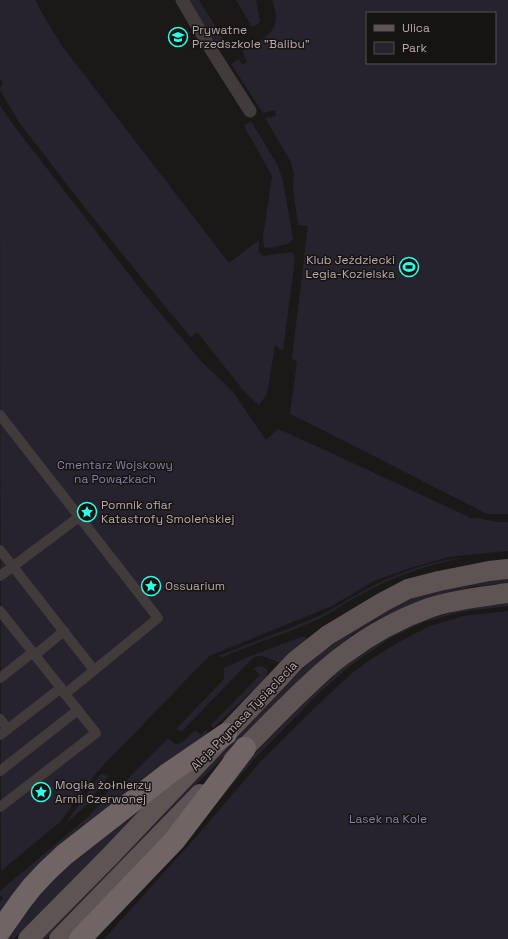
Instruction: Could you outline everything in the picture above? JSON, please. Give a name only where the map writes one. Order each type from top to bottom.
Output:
[{"type":"highway","points":[[0,931],[32,887],[64,855],[169,772],[226,734]]},
{"type":"highway","points":[[80,939],[174,842],[245,748]]},
{"type":"main road","name":"Aleja Prymasa Tysiąclecia","points":[[28,939],[111,855],[295,661],[328,635],[382,602],[408,589],[489,571],[508,569]]},
{"type":"main road","name":"Aleja Prymasa Tysiąclecia","points":[[59,939],[280,713],[325,669],[345,653],[380,630],[429,608],[453,601],[508,593]]},
{"type":"street","points":[[182,0],[250,111]]},
{"type":"street","points":[[0,415],[158,618],[94,670],[4,732],[0,719]]},
{"type":"street","points":[[0,576],[79,517]]},
{"type":"street","points":[[0,550],[94,670]]},
{"type":"street","points":[[0,808],[96,733],[34,654],[2,617]]},
{"type":"street","points":[[0,678],[64,631]]},
{"type":"street","points":[[0,770],[78,710]]},
{"type":"green space","points":[[0,0],[35,0],[62,46],[229,263],[259,240],[259,252],[263,256],[292,252],[295,258],[283,351],[275,345],[267,394],[259,405],[243,390],[197,332],[191,337],[172,315],[82,204],[19,122],[0,90],[3,84],[0,78]]},
{"type":"green space","points":[[188,0],[199,0],[227,45],[221,46],[215,43]]},
{"type":"green space","points":[[236,0],[258,0],[256,1],[260,21],[258,24],[252,27]]},
{"type":"green space","name":"Klub Jeździecki Legia-Kozielska","points":[[272,0],[508,0],[508,514],[487,514],[290,414],[297,362],[292,358],[308,226],[298,225],[293,186],[294,173],[290,160],[265,118],[276,116],[275,110],[263,113],[231,64],[239,59],[242,65],[247,62],[242,51],[265,38],[273,28],[276,16]]},
{"type":"green space","name":"Cmentarz Wojskowy na Powązkach","points":[[0,106],[149,300],[202,362],[233,392],[266,440],[278,429],[471,518],[508,522],[508,551],[448,557],[413,567],[374,581],[332,606],[209,656],[96,773],[60,822],[1,871]]},
{"type":"green space","points":[[251,121],[277,164],[283,181],[293,239],[288,244],[269,248],[264,247],[263,237],[272,176],[244,126]]},
{"type":"green space","points":[[464,558],[437,564],[397,577],[372,588],[312,622],[224,657],[218,656],[321,615],[382,581],[409,570],[437,562]]},
{"type":"green space","points":[[508,579],[508,583],[471,587],[417,602],[378,619],[352,635],[326,655],[186,795],[47,939],[40,939],[299,672],[322,652],[349,632],[391,608],[418,596],[475,582]]},
{"type":"green space","points":[[508,603],[508,606],[461,612],[424,622],[392,637],[368,653],[346,669],[318,694],[254,759],[187,835],[259,749],[314,693],[345,666],[391,636],[426,620],[471,608]]},
{"type":"green space","name":"Lasek na Kole","points":[[508,611],[508,939],[104,939],[204,828],[260,762],[352,673],[397,643],[428,627],[463,616]]},
{"type":"green space","points":[[301,637],[307,638],[283,663],[260,656],[253,658],[182,731],[176,729],[224,679],[224,668]]},
{"type":"green space","points":[[259,666],[267,670],[266,677],[255,690],[253,690],[213,728],[211,725],[260,675],[254,669]]},
{"type":"green space","points":[[195,730],[201,735],[206,730],[208,732],[0,915],[0,902],[3,898],[0,895],[0,891],[88,817],[99,805],[114,784],[116,784],[118,789],[168,738],[175,744],[179,744]]},
{"type":"green space","points":[[101,774],[108,776],[88,804],[65,824]]},
{"type":"green space","points":[[170,781],[20,933],[13,939],[5,939],[51,879]]},
{"type":"place","name":"Prywatne Przedszkole \"Balibu\"","points":[[178,37]]},
{"type":"place","name":"Klub Jeździecki Legia-Kozielska","points":[[409,267]]},
{"type":"place","name":"Pomnik ofiar Katastrofy Smoleńskiej","points":[[87,512]]},
{"type":"place","name":"Ossuarium","points":[[151,586]]},
{"type":"place","name":"Mogiła żołnierzy Armii Czerwonej","points":[[41,792]]}]
